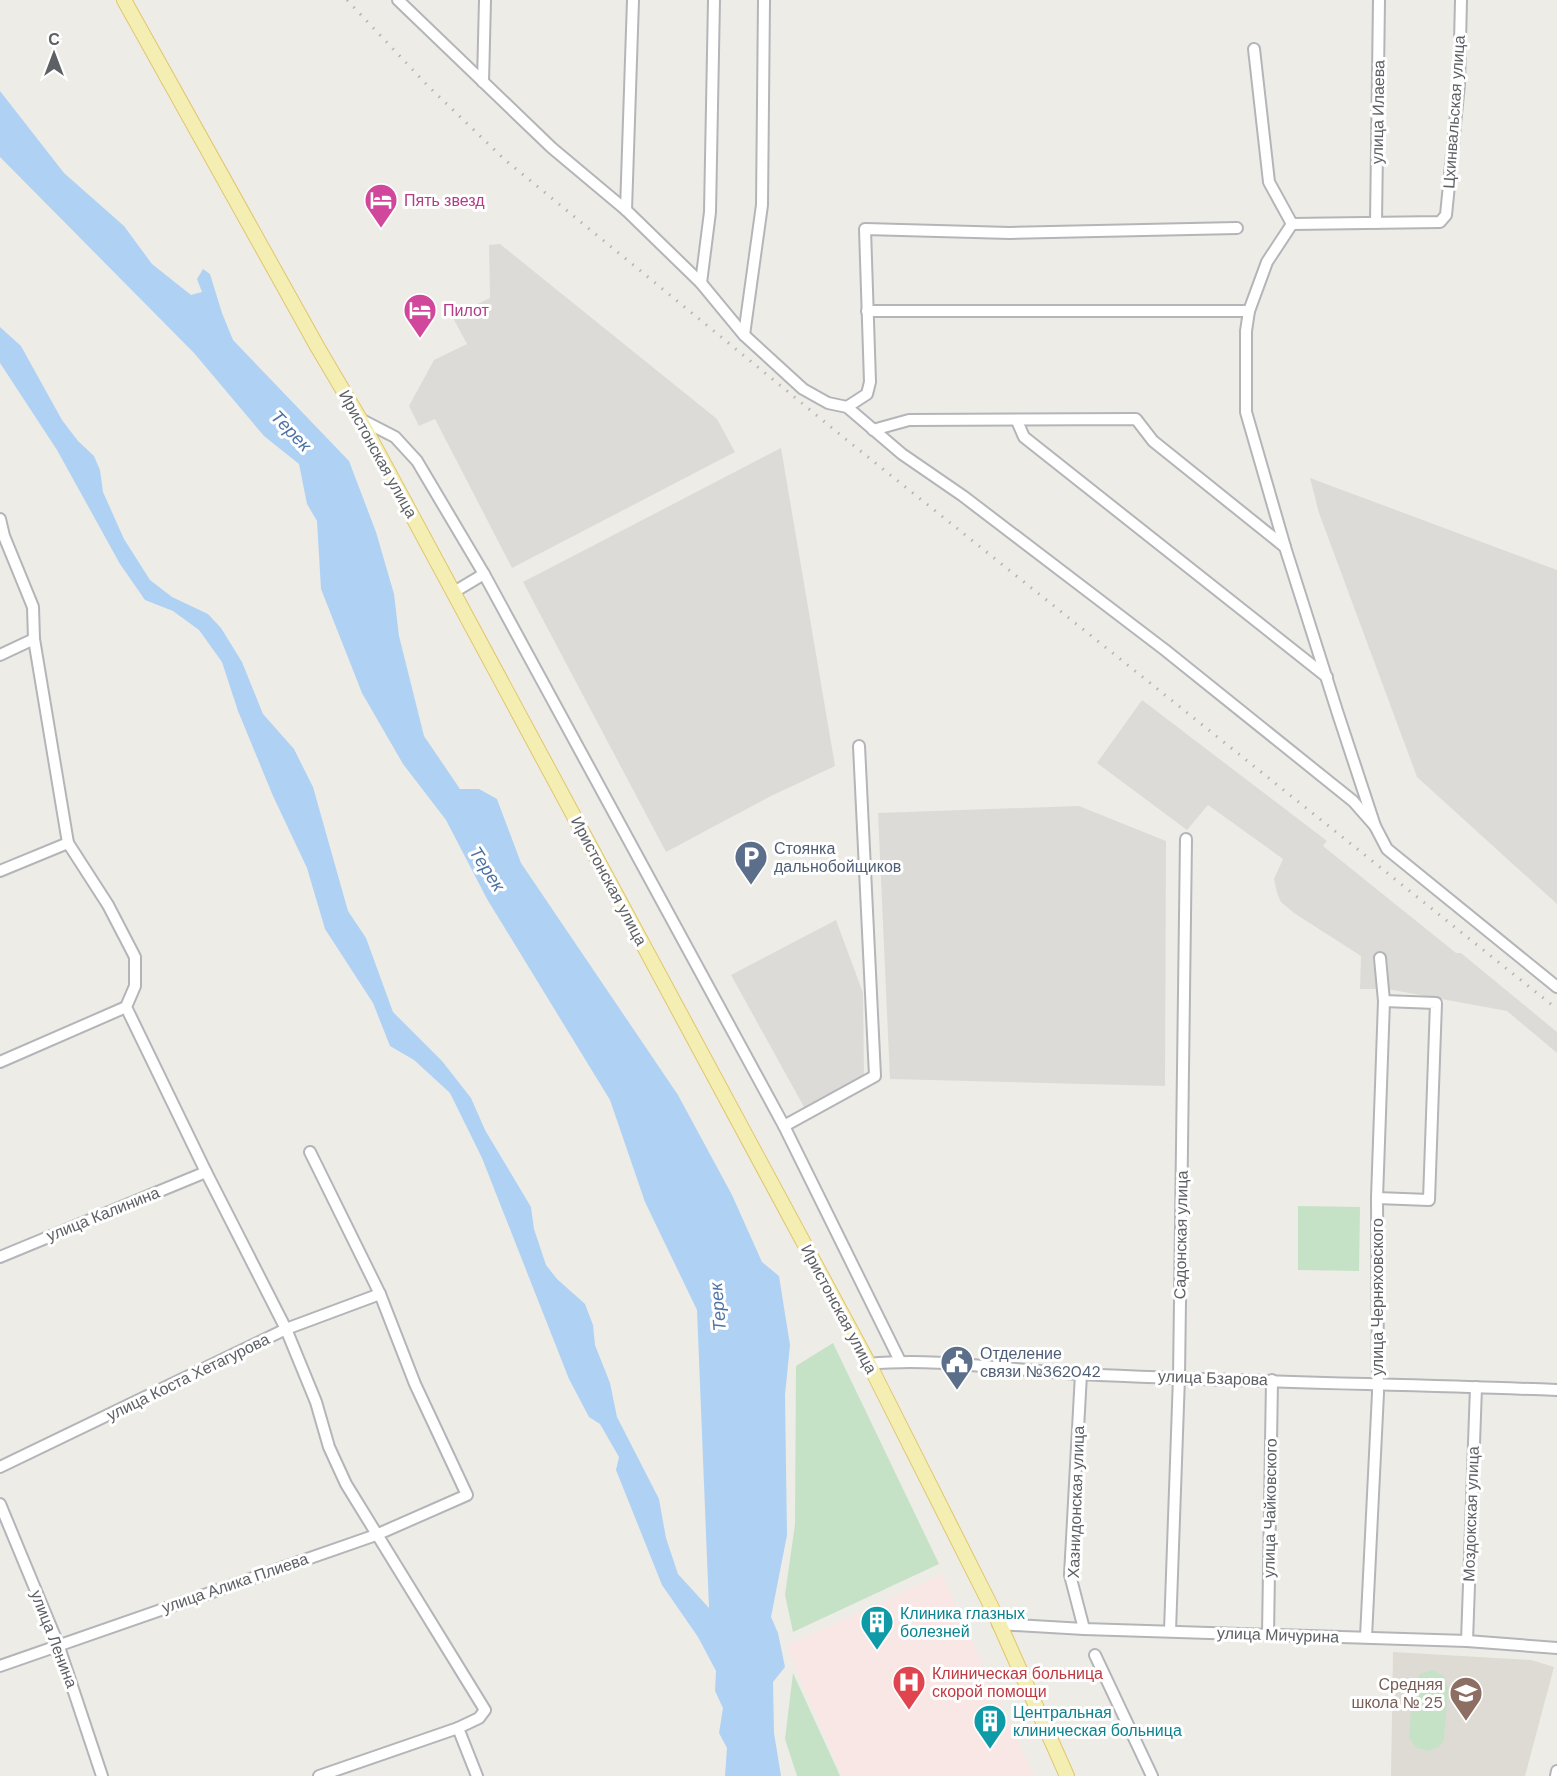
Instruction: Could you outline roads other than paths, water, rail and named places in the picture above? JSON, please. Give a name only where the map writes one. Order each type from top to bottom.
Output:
[{"type":"main road","name":"Иристонская улица","points":[[124,0],[360,419],[869,1364],[995,1614],[1066,1776]]},
{"type":"street","points":[[483,82],[485,0]]},
{"type":"street","points":[[626,210],[633,0]]},
{"type":"street","points":[[701,283],[710,212],[714,0]]},
{"type":"street","points":[[744,335],[762,205],[764,0]]},
{"type":"street","name":"улица Илаева","points":[[1376,223],[1379,0]]},
{"type":"street","name":"Цхинвальская улица","points":[[1376,223],[1440,222],[1446,215],[1459,84],[1461,0]]},
{"type":"street","points":[[400,2],[552,148],[626,210],[701,283],[744,335],[803,389],[828,403],[847,407],[902,454],[963,496],[1165,650],[1353,801],[1375,826]]},
{"type":"street","points":[[1254,50],[1269,182],[1292,224]]},
{"type":"street","points":[[1292,224],[1376,223]]},
{"type":"street","points":[[1292,224],[1267,262],[1249,311],[1246,331],[1246,412],[1285,547],[1375,826],[1387,849],[1557,987]]},
{"type":"street","points":[[847,407],[867,394],[870,382],[865,229],[1010,233],[1237,228]]},
{"type":"street","points":[[867,311],[1249,311]]},
{"type":"street","points":[[360,419],[395,437],[417,461],[484,574],[784,1126],[900,1360]]},
{"type":"street","points":[[873,430],[909,420],[1136,419],[1153,441],[1285,547]]},
{"type":"street","points":[[1017,421],[1024,437],[1327,677]]},
{"type":"street","points":[[0,519],[4,536],[33,607],[34,639],[68,843],[108,905],[135,957],[135,986],[126,1007],[0,1062]]},
{"type":"street","points":[[454,592],[484,574]]},
{"type":"street","points":[[0,655],[34,639]]},
{"type":"street","points":[[784,1126],[876,1076],[859,746]]},
{"type":"street","name":"Садонская улица","points":[[1170,1631],[1179,1377],[1186,839]]},
{"type":"street","points":[[0,871],[68,843]]},
{"type":"street","name":"улица Черняховского","points":[[1366,1637],[1378,1394],[1376,1386],[1377,1198],[1384,1000],[1380,958]]},
{"type":"street","points":[[1377,1198],[1429,1200],[1436,1003],[1384,1000]]},
{"type":"street","points":[[126,1007],[286,1329],[316,1402],[329,1447],[346,1484],[485,1710],[479,1718],[458,1728],[319,1776]]},
{"type":"street","points":[[310,1152],[380,1294]]},
{"type":"street","name":"улица Калинина","points":[[0,1257],[206,1172]]},
{"type":"street","name":"улица Коста Хетагурова","points":[[0,1467],[286,1329],[380,1294]]},
{"type":"street","name":"улица Алика Плиева","points":[[0,1666],[376,1535],[467,1495],[415,1384],[380,1294]]},
{"type":"street","name":"улица Бзарова","points":[[869,1364],[900,1360],[1081,1374],[1376,1386],[1557,1390]]},
{"type":"street","name":"Хазнидонская улица","points":[[1081,1374],[1070,1575],[1084,1629]]},
{"type":"street","name":"улица Чайковского","points":[[1268,1635],[1272,1380]]},
{"type":"street","name":"Моздокская улица","points":[[1467,1641],[1476,1387]]},
{"type":"street","name":"улица Ленина","points":[[0,1504],[58,1644],[102,1776]]},
{"type":"street","name":"улица Мичурина","points":[[998,1624],[1084,1629],[1467,1641],[1557,1648]]},
{"type":"street","points":[[1095,1655],[1152,1776]]},
{"type":"street","points":[[458,1728],[477,1776]]},
{"type":"street","points":[[1556,1776],[1557,1771]]},
{"type":"water","name":"Терек","points":[[0,91],[64,173],[124,226],[152,264],[191,295],[202,292],[197,279],[203,269],[210,274],[233,340],[349,461],[376,532],[394,594],[399,636],[424,736],[460,789],[479,789],[497,799],[521,863],[678,1095],[732,1195],[762,1262],[779,1276],[790,1345],[785,1395],[787,1535],[771,1617],[778,1633],[785,1667],[773,1682],[774,1733],[781,1776],[725,1776],[727,1748],[719,1733],[723,1708],[715,1691],[716,1671],[698,1637],[662,1585],[616,1470],[619,1457],[600,1424],[589,1417],[569,1379],[482,1158],[450,1093],[414,1060],[390,1046],[373,1003],[325,929],[307,868],[273,796],[238,711],[222,662],[199,630],[173,611],[145,600],[120,564],[57,450],[0,363],[0,327],[21,346],[62,420],[78,441],[94,456],[100,470],[103,492],[124,539],[150,580],[172,597],[208,614],[221,628],[242,662],[263,714],[294,749],[313,787],[348,911],[366,938],[393,1012],[442,1061],[471,1098],[485,1130],[531,1207],[534,1229],[546,1265],[557,1279],[585,1304],[593,1325],[595,1345],[610,1383],[617,1417],[659,1499],[666,1538],[678,1574],[709,1608],[697,1310],[645,1202],[610,1100],[487,899],[446,820],[403,764],[362,693],[321,589],[317,521],[307,504],[299,464],[264,436],[194,353],[0,157]]},
{"type":"railway","points":[[347,0],[428,86],[504,159],[848,441],[1557,1009]]},
{"type":"place","name":"Пять звезд","points":[[381,229]]},
{"type":"place","name":"Пилот","points":[[420,339]]},
{"type":"place","name":"Стоянка дальнобойщиков","points":[[751,886]]},
{"type":"place","name":"Отделение связи №362042","points":[[957,1391]]},
{"type":"place","name":"Клиника глазных болезней","points":[[877,1651]]},
{"type":"place","name":"Клиническая больница скорой помощи","points":[[909,1711]]},
{"type":"place","name":"Средняя школа № 25","points":[[1466,1722]]},
{"type":"place","name":"Центральная клиническая больница","points":[[990,1750]]}]
